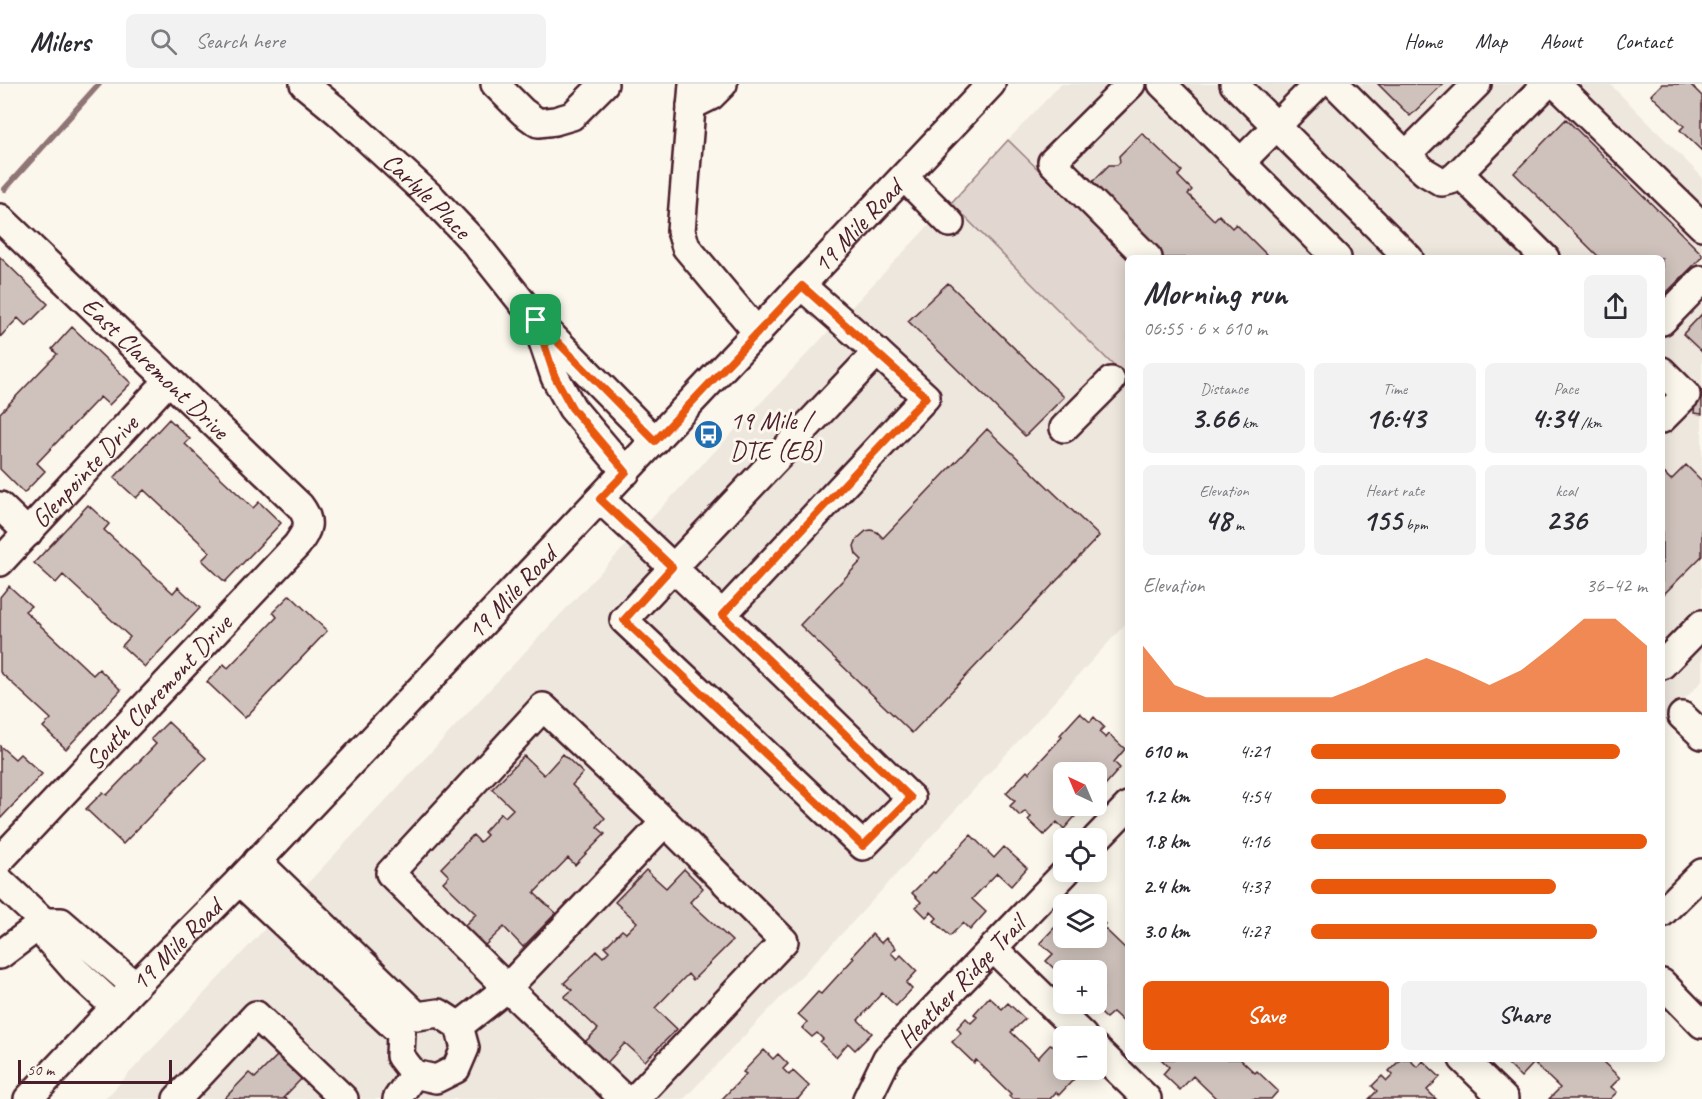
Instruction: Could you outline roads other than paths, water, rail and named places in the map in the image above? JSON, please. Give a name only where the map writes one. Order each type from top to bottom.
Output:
[{"type":"street","name":"Carlyle Place","points":[[304,84],[337,111],[433,199],[475,243],[536,320],[655,441]]},
{"type":"street","points":[[495,84],[523,112],[538,123],[555,122],[572,116],[604,84]]},
{"type":"street","points":[[723,84],[711,96],[692,95],[681,231],[686,247],[758,333]]},
{"type":"street","name":"19 Mile Road","points":[[28,1099],[758,333],[991,84]]},
{"type":"street","points":[[1131,84],[1052,162],[1145,255]]},
{"type":"street","points":[[1162,84],[1334,255]]},
{"type":"street","points":[[1234,84],[1406,255]]},
{"type":"street","points":[[1241,162],[1318,84]]},
{"type":"street","points":[[1335,84],[1406,155],[1425,172],[1442,182],[1450,180],[1459,173],[1547,84]]},
{"type":"street","points":[[1406,155],[1478,84]]},
{"type":"street","points":[[1556,84],[1702,226]]},
{"type":"street","points":[[1459,173],[1542,255]]},
{"type":"street","points":[[904,177],[950,223]]},
{"type":"street","name":"East Claremont Drive","points":[[0,218],[300,506],[307,519]]},
{"type":"street","points":[[1665,318],[1702,280]]},
{"type":"street","points":[[722,615],[926,397],[802,286]]},
{"type":"street","name":"Carlyle Place","points":[[536,320],[555,377],[572,408],[626,472]]},
{"type":"street","points":[[600,499],[672,567],[722,615],[911,798],[863,846],[624,620],[672,567],[877,352]]},
{"type":"street","points":[[1665,374],[1686,394],[1665,416]]},
{"type":"street","name":"Glenpointe Drive","points":[[0,562],[169,380]]},
{"type":"street","points":[[1064,428],[1111,381]]},
{"type":"street","points":[[0,506],[28,533]]},
{"type":"street","name":"South Claremont Drive","points":[[0,860],[297,545],[307,531],[307,519]]},
{"type":"street","points":[[1665,662],[1702,624]]},
{"type":"street","points":[[624,1099],[390,873],[543,707],[665,822],[784,940],[635,1099]]},
{"type":"street","points":[[1682,716],[1702,735]]},
{"type":"street","points":[[1107,828],[1125,809]]},
{"type":"street","points":[[459,1026],[507,988],[665,822]]},
{"type":"street","points":[[239,880],[401,1033],[400,1056],[414,1074],[436,1079],[456,1069],[465,1048],[459,1026],[440,1013],[417,1016],[257,861]]},
{"type":"street","points":[[1665,910],[1702,873]]},
{"type":"street","points":[[0,881],[44,922],[47,938],[76,972],[115,1007]]},
{"type":"street","name":"Heather Ridge Trail","points":[[867,1099],[887,1058],[1056,882]]},
{"type":"street","points":[[0,955],[44,922],[61,922],[135,986]]},
{"type":"street","points":[[993,948],[1073,1026]]},
{"type":"street","points":[[1665,986],[1702,1024]]},
{"type":"street","points":[[177,1099],[256,1015],[344,1099]]},
{"type":"street","points":[[1107,1060],[1147,1099]]},
{"type":"street","points":[[1466,1062],[1504,1099]]},
{"type":"street","points":[[397,1099],[414,1074]]},
{"type":"waterway","points":[[5,189],[99,84]]},
{"type":"place","name":"19 Mile / DTE (EB)","points":[[709,435]]}]
